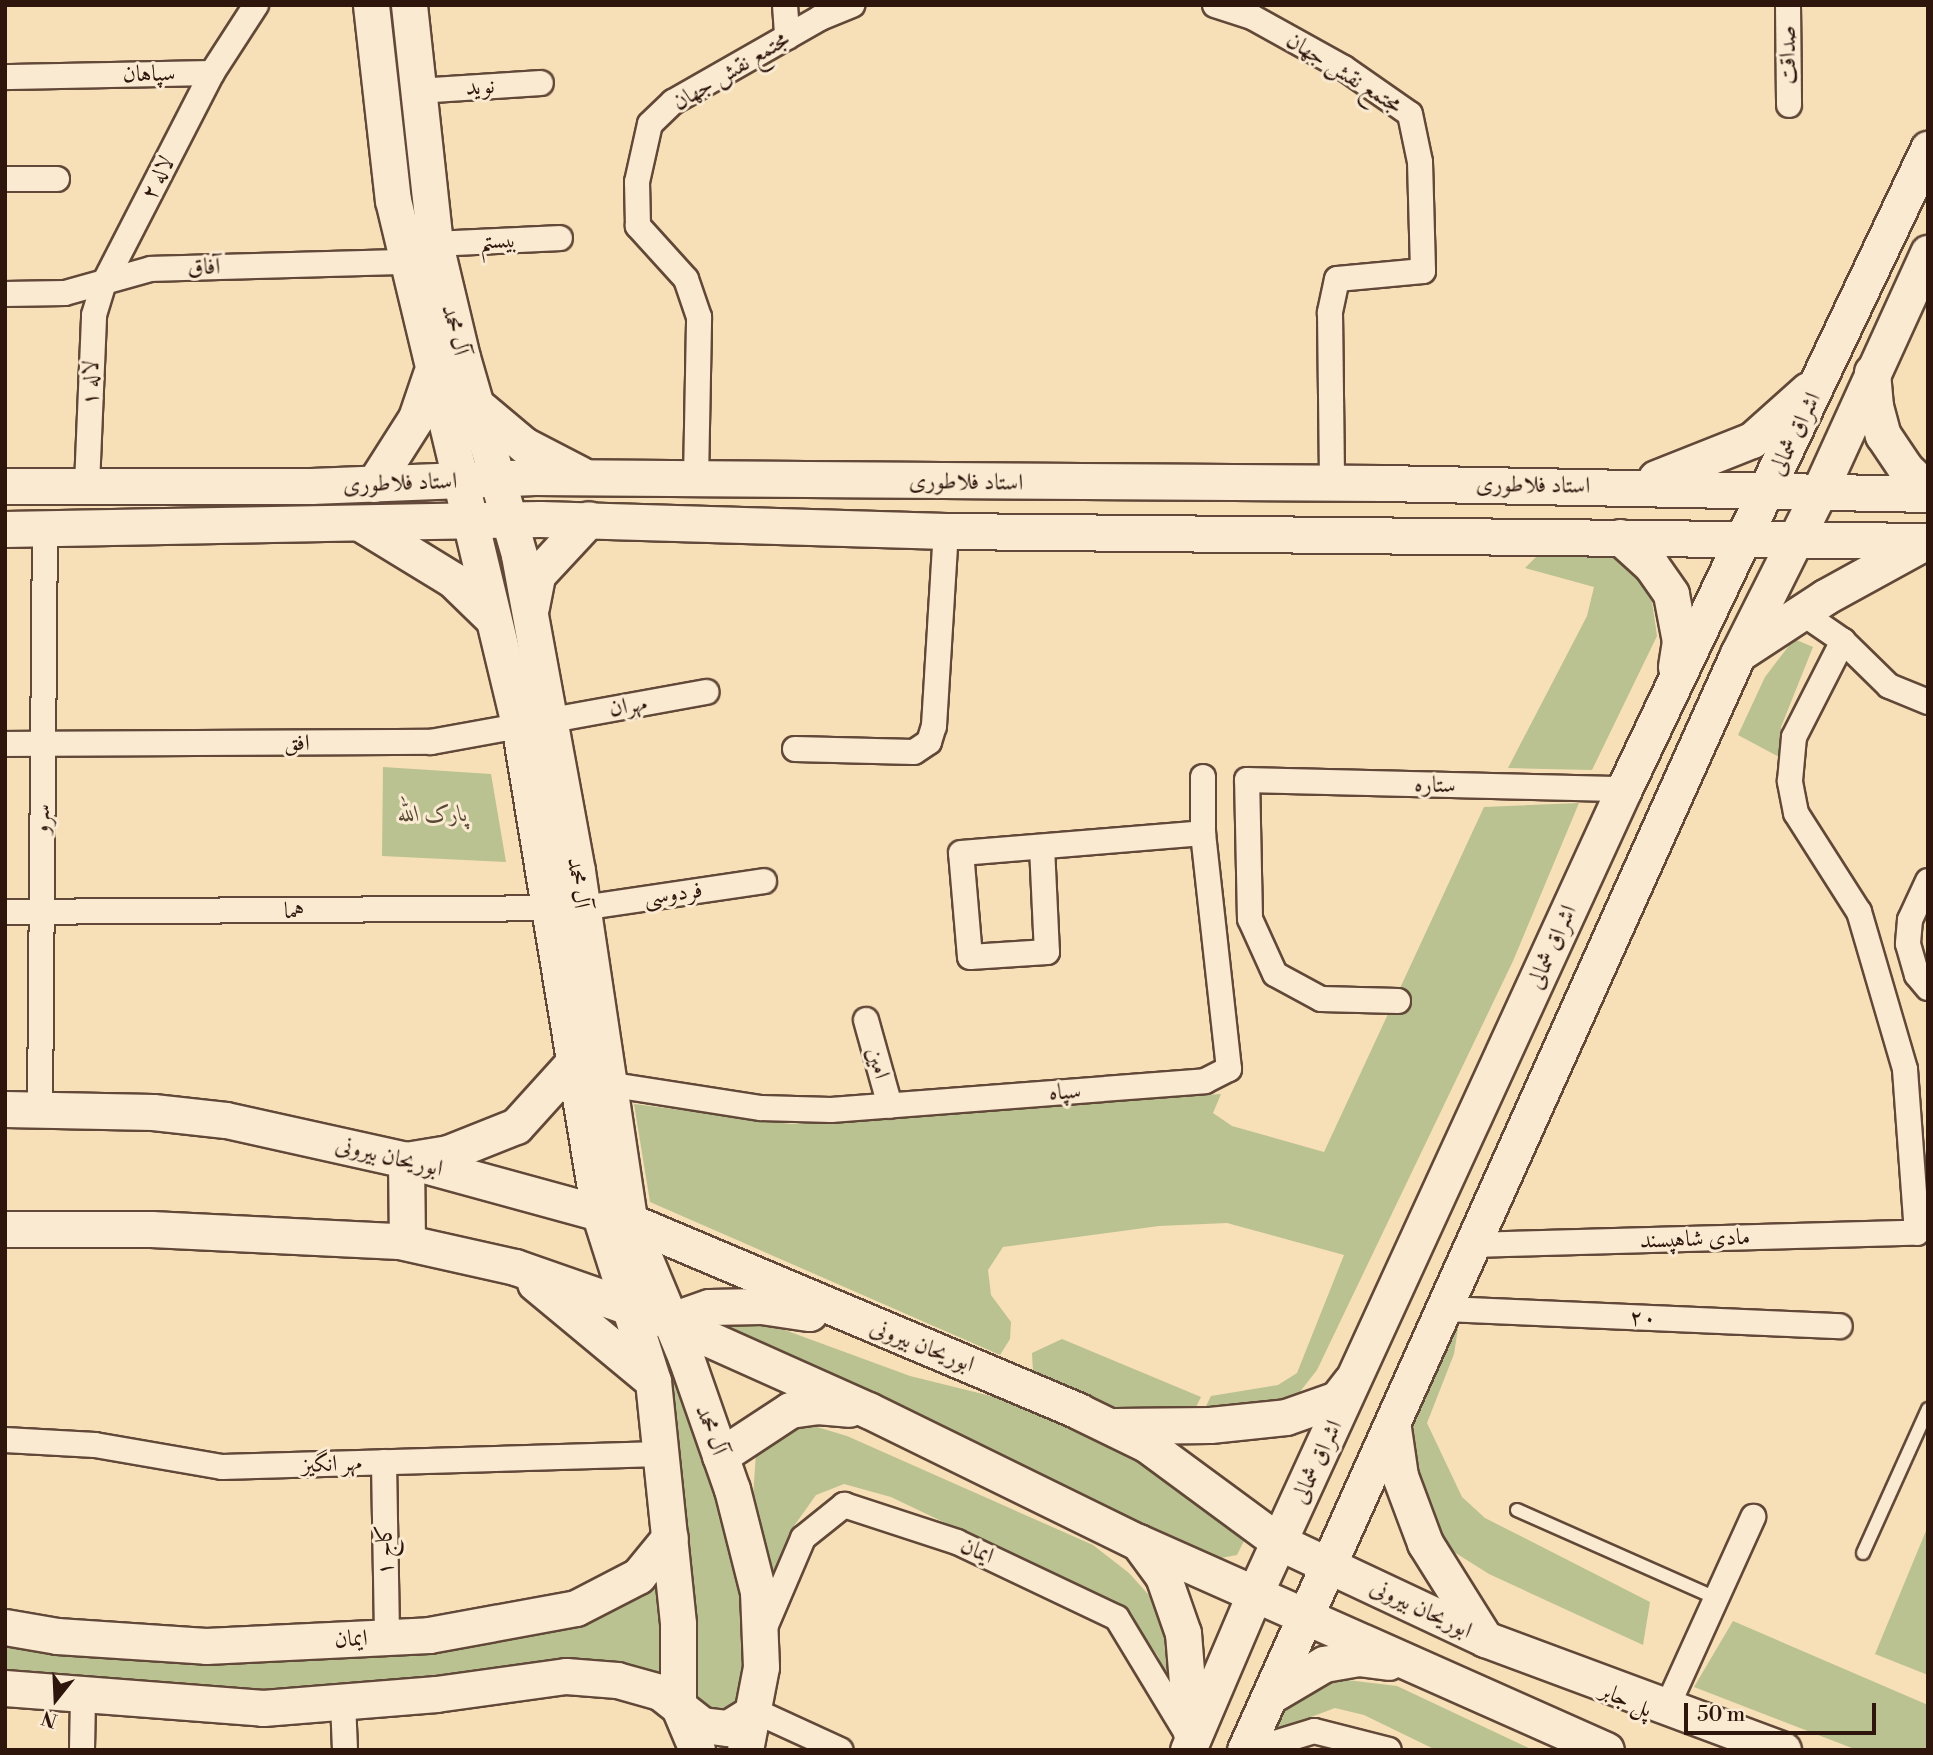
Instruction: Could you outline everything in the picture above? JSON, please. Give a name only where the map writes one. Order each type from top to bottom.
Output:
[{"type":"main road","name":"آل محمد","points":[[371,5],[393,200],[431,374],[492,618],[534,722]]},
{"type":"main road","name":"آل محمد","points":[[409,5],[435,244],[475,404],[509,519],[530,614],[534,722],[567,908],[607,1084],[614,1217],[669,1321],[720,1456],[758,1592],[761,1636],[755,1711],[745,1750]]},
{"type":"main road","name":"اشراق شمالی","points":[[1190,1745],[1255,1592],[1360,1370],[1674,679],[1769,489],[1928,149]]},
{"type":"main road","name":"اشراق شمالی","points":[[1245,1750],[1440,1322],[1738,654],[1797,540],[1928,253]]},
{"type":"main road","points":[[1625,487],[1684,471],[1752,440],[1824,372]]},
{"type":"main road","points":[[1872,372],[1883,435],[1905,468],[1928,492]]},
{"type":"main road","points":[[374,484],[416,418],[431,374]]},
{"type":"main road","points":[[475,404],[524,445],[589,478]]},
{"type":"main road","name":"استاد فلاطوری","points":[[5,486],[374,484],[589,478],[1332,483],[1928,492]]},
{"type":"main road","name":"استاد فلاطوری","points":[[5,529],[589,519],[946,531],[1928,541]]},
{"type":"main road","points":[[530,614],[537,575],[589,519]]},
{"type":"main road","points":[[360,523],[453,580],[492,618]]},
{"type":"main road","points":[[1620,537],[1651,565],[1671,594],[1680,641],[1674,679]]},
{"type":"main road","points":[[1738,654],[1801,612],[1928,541]]},
{"type":"main road","name":"آل محمد","points":[[567,908],[575,1061],[614,1217],[633,1310],[653,1381],[670,1537],[678,1705],[697,1750]]},
{"type":"main road","points":[[407,1242],[406,1160],[448,1153],[516,1126],[575,1061]]},
{"type":"main road","name":"ابوریحان بیرونی","points":[[5,1109],[226,1119],[406,1160],[614,1217],[852,1319],[1021,1385],[1146,1444],[1279,1542],[1485,1639],[1552,1668],[1783,1750]]},
{"type":"main road","points":[[5,1229],[152,1228],[407,1242],[515,1267],[669,1321],[868,1410],[1138,1542],[1606,1750]]},
{"type":"main road","points":[[515,1267],[653,1381],[669,1321]]},
{"type":"main road","points":[[669,1321],[722,1307],[761,1306],[852,1319]]},
{"type":"main road","points":[[1387,1311],[1405,1333],[1440,1322]]},
{"type":"main road","points":[[1108,1426],[1161,1427],[1286,1417],[1337,1399],[1360,1370]]},
{"type":"main road","points":[[720,1456],[790,1410],[817,1406],[868,1410]]},
{"type":"main road","points":[[1392,1428],[1400,1476],[1425,1543],[1485,1639]]},
{"type":"main road","name":"ایمان","points":[[5,1627],[57,1636],[206,1646],[429,1635],[576,1608],[638,1576],[670,1537]]},
{"type":"main road","points":[[1138,1542],[1163,1576],[1183,1633],[1190,1745]]},
{"type":"main road","points":[[1270,1696],[1324,1664],[1358,1658],[1422,1668]]},
{"type":"main road","name":"پل جابر","points":[[1552,1668],[1737,1750]]},
{"type":"main road","points":[[5,1688],[263,1709],[566,1676],[617,1679],[660,1692],[702,1725],[728,1728],[755,1711]]},
{"type":"main road","points":[[1537,1718],[1616,1750]]},
{"type":"street","points":[[212,73],[256,5]]},
{"type":"street","points":[[785,5],[787,37]]},
{"type":"street","name":"مجتمع نقش جهان","points":[[696,479],[699,317],[686,279],[638,226],[637,182],[650,124],[673,102],[787,37],[853,5]]},
{"type":"street","name":"مجتمع نقش جهان","points":[[1215,5],[1252,17],[1344,68],[1410,114],[1420,162],[1423,271],[1337,279],[1329,313],[1332,483]]},
{"type":"street","name":"صداقت","points":[[1788,5],[1789,105]]},
{"type":"street","name":"سپاهان","points":[[5,77],[212,73]]},
{"type":"street","name":"لاله ۲","points":[[104,283],[212,73]]},
{"type":"street","name":"نوید","points":[[418,91],[541,83]]},
{"type":"street","points":[[5,179],[57,179]]},
{"type":"street","name":"بیستم","points":[[435,244],[560,238]]},
{"type":"street","name":"آفاق","points":[[5,294],[65,293],[151,269],[406,262]]},
{"type":"street","name":"لاله ۱","points":[[87,485],[94,315],[104,283]]},
{"type":"street","name":"سرو","points":[[40,1110],[45,529]]},
{"type":"street","points":[[795,749],[914,752],[929,743],[934,726],[946,531]]},
{"type":"street","points":[[1801,612],[1843,641],[1889,686],[1928,702]]},
{"type":"street","name":"مادی شاهپسند","points":[[1474,1245],[1917,1233],[1905,1069],[1859,912],[1796,813],[1790,781],[1794,737],[1843,641]]},
{"type":"street","name":"مهران","points":[[534,722],[706,692]]},
{"type":"street","name":"افق","points":[[5,744],[431,742],[534,722]]},
{"type":"street","name":"سپاه","points":[[607,1084],[761,1108],[831,1110],[1205,1081],[1229,1069],[1203,833],[1203,778]]},
{"type":"street","name":"ستاره","points":[[1398,1001],[1321,999],[1275,974],[1250,919],[1247,780],[1624,789]]},
{"type":"street","points":[[1042,846],[1047,952],[970,957],[961,853],[1042,846],[1203,833]]},
{"type":"street","name":"فردوسی","points":[[567,908],[764,881]]},
{"type":"street","points":[[1928,881],[1910,920],[1908,944],[1917,975],[1928,988]]},
{"type":"street","name":"هما","points":[[5,912],[567,908]]},
{"type":"street","name":"امین","points":[[866,1020],[890,1106]]},
{"type":"street","name":"۲۰","points":[[1440,1322],[1840,1326]]},
{"type":"street","name":"مهر انگیز","points":[[5,1440],[95,1444],[222,1467],[660,1454]]},
{"type":"street","name":"کاج ۱","points":[[384,1462],[387,1637]]},
{"type":"street","name":"ایمان","points":[[761,1636],[803,1538],[844,1505],[957,1542],[1116,1618],[1190,1745]]},
{"type":"street","points":[[1667,1707],[1753,1517]]},
{"type":"street","points":[[82,1750],[83,1696]]},
{"type":"street","points":[[343,1702],[345,1750]]},
{"type":"street","points":[[755,1711],[840,1750]]},
{"type":"street","points":[[1252,1750],[1314,1731],[1389,1750]]},
{"type":"lane","points":[[1863,1553],[1928,1409]]},
{"type":"lane","points":[[1517,1510],[1716,1598]]},
{"type":"green space","points":[[1568,548],[1615,557],[1639,580],[1652,602],[1657,636],[1592,770],[1508,768],[1587,616],[1594,587],[1525,568],[1540,553]]},
{"type":"green space","points":[[1794,639],[1813,647],[1781,727],[1781,758],[1738,735],[1765,677]]},
{"type":"green space","name":"پارک الله","points":[[383,767],[491,774],[506,862],[382,856]]},
{"type":"green space","points":[[1579,803],[1513,961],[1317,1370],[1295,1398],[1250,1410],[1204,1410],[1211,1396],[1278,1385],[1297,1373],[1344,1255],[1227,1223],[1159,1226],[1003,1247],[988,1270],[991,1295],[1011,1322],[1010,1339],[1000,1355],[650,1202],[634,1104],[791,1124],[1221,1094],[1213,1113],[1232,1126],[1324,1152],[1484,807]]},
{"type":"green space","points":[[763,1322],[910,1376],[1007,1400],[1109,1438],[1232,1525],[1244,1541],[1237,1555],[1221,1558],[698,1324]]},
{"type":"green space","points":[[1459,1322],[1454,1354],[1427,1423],[1462,1497],[1485,1518],[1650,1602],[1643,1645],[1489,1574],[1446,1547],[1406,1446],[1406,1417],[1445,1332]]},
{"type":"green space","points":[[1062,1339],[1201,1397],[1193,1413],[1119,1409],[1033,1372],[1032,1353]]},
{"type":"green space","points":[[669,1364],[734,1538],[753,1610],[747,1705],[727,1714],[701,1711],[688,1696],[663,1385]]},
{"type":"green space","points":[[807,1424],[847,1436],[1093,1545],[1129,1573],[1156,1603],[1172,1643],[1172,1695],[1158,1656],[1135,1623],[1111,1602],[891,1497],[844,1484],[816,1495],[794,1526],[773,1575],[753,1497],[756,1453],[777,1431]]},
{"type":"green space","points":[[1928,1526],[1928,1675],[1875,1654]]},
{"type":"green space","points":[[655,1572],[667,1678],[263,1690],[134,1687],[5,1670],[5,1639],[400,1645]]},
{"type":"green space","points":[[1733,1621],[1928,1705],[1928,1750],[1857,1750],[1694,1687]]},
{"type":"green space","points":[[1347,1680],[1397,1686],[1533,1750],[1436,1750],[1364,1715],[1335,1708],[1265,1734],[1278,1707],[1309,1686]]}]
